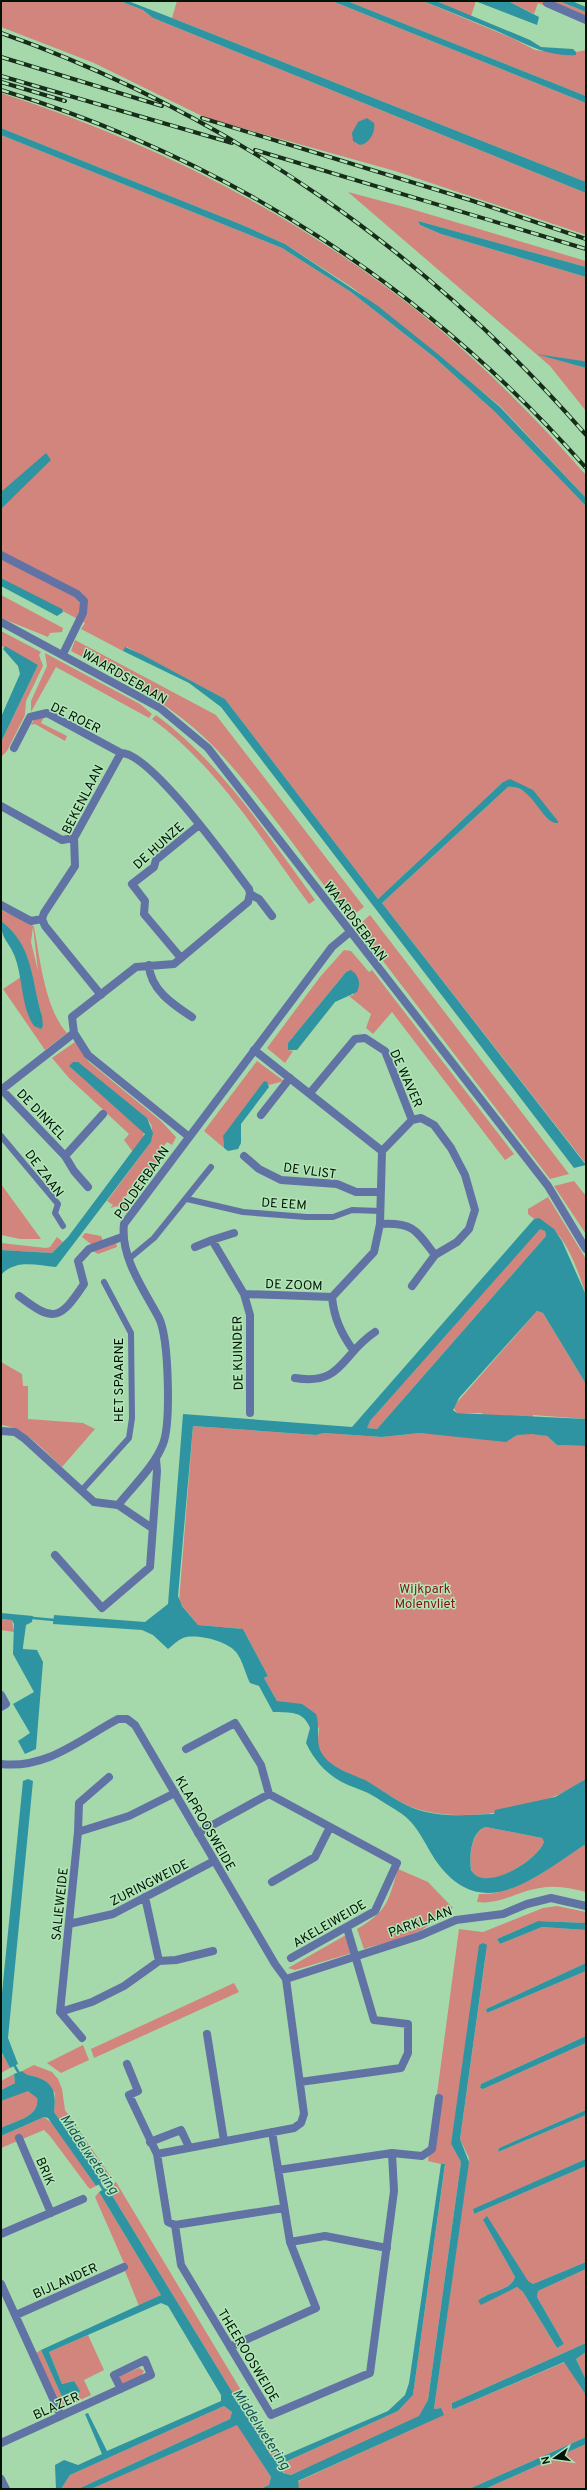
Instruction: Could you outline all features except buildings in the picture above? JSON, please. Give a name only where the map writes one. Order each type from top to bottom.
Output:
[{"type":"street","points":[[547,3],[586,20]]},
{"type":"street","name":"WAARDSEBAAN","points":[[1,555],[82,597],[85,607],[63,654]]},
{"type":"street","name":"WAARDSEBAAN","points":[[1,622],[63,654],[160,708],[208,748],[548,1186],[586,1250]]},
{"type":"street","name":"DE ROER","points":[[14,748],[30,717],[47,713],[121,753]]},
{"type":"street","name":"DE HUNZE","points":[[121,753],[131,754],[162,781],[249,889],[250,894],[259,898],[272,916]]},
{"type":"street","name":"BEKENLAAN","points":[[42,919],[44,913],[75,866],[74,838],[121,753]]},
{"type":"street","points":[[2,806],[62,840],[74,838]]},
{"type":"street","name":"DE HUNZE","points":[[181,958],[144,914],[145,901],[132,884],[154,867],[156,860],[198,825]]},
{"type":"street","points":[[188,1136],[88,1055],[74,1033],[72,1018],[136,967],[174,964],[248,902],[250,894]]},
{"type":"street","points":[[1,905],[31,921],[42,919],[45,926],[101,995]]},
{"type":"street","name":"POLDERBAAN","points":[[118,1505],[156,1459],[166,1431],[166,1340],[160,1320],[135,1273],[122,1237],[124,1224],[188,1136],[332,947],[350,932]]},
{"type":"street","points":[[149,965],[149,977],[166,998],[192,1017]]},
{"type":"street","points":[[1,1090],[74,1033]]},
{"type":"street","name":"DE WAVER","points":[[310,1093],[355,1039],[365,1038],[385,1051],[412,1120]]},
{"type":"street","points":[[254,1050],[382,1151],[412,1120],[421,1118],[434,1125],[451,1148],[465,1175],[476,1210],[469,1229],[457,1242],[435,1255],[412,1286]]},
{"type":"street","points":[[261,1115],[290,1078]]},
{"type":"street","name":"DE DINKEL","points":[[1,1090],[65,1156],[74,1172],[88,1187]]},
{"type":"street","name":"DE DINKEL","points":[[65,1156],[103,1114]]},
{"type":"street","name":"DE ZAAN","points":[[1,1136],[58,1204],[55,1213],[63,1226]]},
{"type":"street","name":"DE ZOOM","points":[[244,1294],[332,1297],[374,1252],[380,1224],[382,1151]]},
{"type":"street","name":"DE VLIST","points":[[244,1156],[259,1169],[281,1180],[337,1184],[356,1192],[380,1192]]},
{"type":"street","points":[[130,1258],[154,1238],[188,1199],[211,1167]]},
{"type":"street","name":"DE EEM","points":[[188,1199],[243,1212],[306,1217],[333,1217],[352,1210],[380,1211]]},
{"type":"street","points":[[380,1224],[399,1223],[411,1228],[435,1255]]},
{"type":"street","points":[[195,1247],[234,1233]]},
{"type":"street","points":[[19,1296],[43,1313],[58,1314],[64,1311],[84,1284],[78,1261],[89,1249],[122,1237]]},
{"type":"street","points":[[212,1240],[244,1294]]},
{"type":"street","name":"HET SPAARNE","points":[[82,1490],[129,1438],[132,1418],[131,1333],[104,1282]]},
{"type":"street","name":"DE KUINDER","points":[[244,1294],[250,1315],[250,1413]]},
{"type":"street","points":[[332,1297],[334,1314],[342,1335],[353,1350]]},
{"type":"street","points":[[295,1378],[312,1380],[325,1378],[340,1368],[361,1341],[375,1332]]},
{"type":"street","points":[[1,1431],[15,1432],[25,1439],[94,1502],[118,1505],[152,1528]]},
{"type":"street","points":[[55,1555],[102,1608],[150,1567],[157,1471],[156,1459]]},
{"type":"street","points":[[1,1696],[6,1704],[1,1707]]},
{"type":"street","name":"KLAPROOSWEIDE","points":[[1,1764],[22,1766],[40,1762],[50,1758],[87,1735],[118,1719],[127,1718],[135,1725],[275,1964],[286,1979],[304,2114],[301,2123],[294,2128],[157,2154]]},
{"type":"street","points":[[186,1749],[235,1723],[261,1765],[269,1794],[330,1827],[314,1856],[272,1882]]},
{"type":"street","name":"SALIEWEIDE","points":[[60,2012],[78,1832],[79,1803],[109,1777]]},
{"type":"street","points":[[78,1832],[129,1816],[175,1793]]},
{"type":"street","points":[[198,1833],[269,1794]]},
{"type":"street","name":"AKELEIWEIDE","points":[[291,1958],[375,1911],[397,1862],[330,1827]]},
{"type":"street","name":"ZURINGWEIDE","points":[[69,1924],[113,1914],[214,1861]]},
{"type":"street","points":[[145,1897],[159,1961]]},
{"type":"street","name":"PARKLAAN","points":[[357,1957],[440,1928],[454,1920],[503,1914],[527,1904],[551,1898],[586,1906]]},
{"type":"street","points":[[300,2082],[401,2068],[408,2054],[408,2024],[374,2020],[357,1957],[347,1928]]},
{"type":"street","points":[[82,2038],[60,2012],[92,2002],[124,1986],[159,1961],[176,1960],[213,1951]]},
{"type":"street","points":[[286,1979],[357,1957]]},
{"type":"street","points":[[207,2034],[224,2141]]},
{"type":"street","points":[[127,2064],[138,2091],[129,2095],[157,2154],[168,2222],[175,2226],[284,2208]]},
{"type":"street","points":[[278,2170],[392,2153],[422,2156],[432,2149],[439,2098]]},
{"type":"street","points":[[150,2142],[181,2130],[189,2147]]},
{"type":"street","points":[[230,2347],[316,2308],[290,2242],[272,2132]]},
{"type":"street","name":"BRIK","points":[[19,2138],[51,2213]]},
{"type":"street","name":"THEEROOSWEIDE","points":[[175,2226],[181,2265],[271,2415],[370,2373],[394,2191],[392,2153]]},
{"type":"street","points":[[1,2234],[83,2199]]},
{"type":"street","points":[[290,2242],[325,2236],[387,2248]]},
{"type":"street","name":"BIJLANDER","points":[[16,2315],[124,2267]]},
{"type":"street","points":[[1,2284],[61,2416]]},
{"type":"street","name":"BLAZER","points":[[1,2443],[121,2389]]},
{"type":"street","points":[[1,2479],[6,2489]]},
{"type":"green space","points":[[1,1],[120,1],[143,10],[153,18],[586,193],[586,235],[395,171],[206,118],[94,63],[1,27]]},
{"type":"green space","points":[[177,1],[332,1],[586,103],[586,182],[172,18]]},
{"type":"green space","points":[[347,1],[423,1],[512,38],[535,50],[576,55],[576,52],[586,50],[586,96]]},
{"type":"green space","points":[[436,1],[476,1],[471,16]]},
{"type":"green space","points":[[508,1],[559,1],[586,12],[586,23],[538,3],[534,14]]},
{"type":"green space","points":[[1,93],[60,113],[175,161],[284,219],[337,252],[388,288],[437,327],[514,398],[586,475],[586,498],[500,406],[353,288],[285,244],[240,224],[1,128]]},
{"type":"green space","points":[[1,135],[282,248],[351,292],[434,357],[494,411],[586,506],[586,1164],[382,903],[508,787],[515,787],[527,793],[551,820],[558,821],[541,801],[518,784],[510,781],[503,782],[378,899],[225,699],[127,647],[123,651],[81,629],[85,623],[1,578]]},
{"type":"green space","points":[[348,192],[408,208],[586,261],[586,267],[418,221],[420,225],[441,234],[586,277],[586,362],[541,355],[586,368],[586,411],[550,366]]},
{"type":"green space","points":[[1,595],[63,628],[62,632],[50,633],[48,637],[1,618]]},
{"type":"green space","points":[[1,631],[41,652],[39,655],[43,666],[26,701],[25,715],[7,751],[1,757],[1,742],[38,665],[3,647],[1,645]]},
{"type":"green space","points":[[75,640],[216,715],[364,907],[349,918],[253,791],[218,751],[185,721],[149,695],[71,651]]},
{"type":"green space","points":[[45,653],[140,704],[152,714],[149,718],[56,667],[31,712],[31,701],[47,666]]},
{"type":"green space","points":[[156,715],[180,734],[223,778],[261,825],[315,900],[309,904],[256,830],[218,781],[176,738],[152,719]]},
{"type":"green space","points":[[44,717],[41,723],[67,736],[65,741],[35,724],[31,725],[34,720]]},
{"type":"green space","points":[[1,910],[27,921],[34,927],[48,997],[53,1011],[67,1033],[45,1050],[3,989],[21,977],[42,1016],[33,977],[25,953],[19,941],[1,921]],"holes":[[[33,927],[38,971],[31,942]]]},
{"type":"green space","points":[[370,915],[569,1174],[550,1179],[357,927]]},
{"type":"green space","points":[[344,950],[351,951],[369,972],[372,970],[514,1154],[505,1160],[392,1012],[373,1034],[366,1028],[371,1014],[349,996],[353,995],[358,980],[353,971],[346,972],[288,1043],[288,1050],[293,1051],[285,1063],[267,1048],[320,977]]},
{"type":"green space","points":[[75,1042],[89,1062],[161,1121],[176,1137],[172,1145],[167,1142],[160,1151],[165,1155],[135,1194],[130,1191],[122,1201],[127,1205],[124,1209],[117,1206],[110,1208],[113,1205],[107,1201],[151,1142],[151,1124],[138,1110],[127,1102],[69,1066],[144,1132],[143,1139],[133,1152],[124,1140],[129,1134],[69,1078],[52,1058]]},
{"type":"green space","points":[[257,1061],[284,1081],[269,1085],[264,1081],[223,1137],[224,1148],[204,1131]]},
{"type":"green space","points":[[574,1181],[586,1196],[586,1234],[554,1186]]},
{"type":"green space","points":[[1,1184],[41,1239],[20,1239],[1,1235]]},
{"type":"green space","points":[[548,1197],[586,1259],[586,1295],[569,1252],[560,1237],[551,1227],[528,1214],[528,1209]]},
{"type":"green space","points":[[540,1228],[545,1231],[546,1236],[377,1429],[366,1428],[370,1421]]},
{"type":"green space","points":[[85,1233],[101,1236],[103,1241],[92,1245],[82,1237]]},
{"type":"green space","points":[[57,1237],[63,1242],[52,1253],[1,1250],[1,1243],[46,1248],[50,1247]]},
{"type":"green space","points":[[116,1242],[117,1247],[98,1254],[93,1251]]},
{"type":"green space","name":"Wijkpark Molenvliet","points":[[537,1311],[543,1313],[586,1384],[586,1419],[533,1415],[532,1433],[547,1436],[557,1445],[586,1446],[586,1779],[568,1790],[548,1799],[503,1812],[457,1815],[435,1813],[414,1808],[395,1799],[370,1783],[337,1768],[330,1763],[321,1753],[318,1746],[319,1728],[288,1704],[277,1701],[264,1678],[268,1676],[243,1629],[198,1625],[179,1602],[193,1426],[316,1435],[324,1433],[382,1437],[420,1433],[513,1438],[516,1435],[481,1413],[457,1413],[453,1407]]},
{"type":"green space","points":[[1,1362],[22,1374],[23,1386],[28,1386],[28,1419],[83,1423],[95,1429],[62,1467],[26,1435],[18,1430],[1,1425]]},
{"type":"green space","points":[[1,1619],[12,1620],[14,1632],[1,1630]]},
{"type":"green space","points":[[486,1827],[542,1838],[544,1842],[535,1854],[520,1866],[495,1878],[482,1878],[473,1875],[470,1863],[472,1848],[477,1834]]},
{"type":"green space","points":[[586,1844],[586,1892],[563,1887],[546,1887],[524,1892],[494,1902],[477,1902],[479,1894],[508,1890],[522,1884]]},
{"type":"green space","points":[[398,1869],[428,1882],[453,1908],[414,1934],[364,1949],[357,1929],[381,1911],[389,1897]]},
{"type":"green space","points":[[557,1906],[586,1912],[586,1923],[538,1921],[497,1939],[500,1944],[542,1927],[586,1930],[586,1963],[486,2009],[487,2013],[586,1971],[586,2036],[481,2084],[480,2088],[483,2089],[586,2043],[586,2110],[499,2148],[498,2152],[586,2115],[586,2159],[473,2210],[474,2214],[586,2166],[586,2262],[533,2284],[528,2282],[511,2254],[483,2220],[515,2277],[506,2287],[483,2297],[481,2304],[517,2287],[523,2292],[557,2348],[564,2344],[537,2297],[538,2291],[586,2269],[586,2343],[452,2403],[454,2409],[565,2362],[586,2395],[586,2437],[469,2489],[299,2489],[297,2482],[410,2430],[441,2408],[434,2409],[469,2158],[460,2139],[487,1946],[451,2144],[461,2162],[428,2400],[419,2417],[408,2423],[291,2475],[284,2473],[281,2467],[283,2463],[398,2411],[413,2395],[445,2165],[428,2161],[459,1929],[483,1932],[543,1908]]},
{"type":"green space","points":[[346,1935],[352,1953],[295,1970],[288,1968]]},
{"type":"green space","points":[[234,1983],[239,1992],[94,2058],[91,2049]]},
{"type":"green space","points":[[83,2045],[89,2060],[61,2073],[47,2063]]},
{"type":"green space","points":[[3,2055],[10,2068],[1,2073],[1,2056]]},
{"type":"green space","points":[[34,2065],[52,2072],[58,2079],[62,2089],[65,2110],[111,2177],[103,2182],[54,2112],[55,2093],[34,2076],[26,2076],[22,2071]]},
{"type":"green space","points":[[14,2074],[15,2083],[1,2090],[1,2081]]},
{"type":"green space","points":[[28,2090],[37,2098],[35,2110],[25,2118],[1,2128],[1,2101]]},
{"type":"green space","points":[[44,2117],[52,2123],[96,2186],[90,2189],[88,2187],[44,2130],[1,2148],[1,2136]]},
{"type":"green space","points":[[116,2182],[281,2457],[272,2457],[270,2454],[107,2187]]},
{"type":"green space","points":[[99,2192],[161,2295],[139,2306],[125,2271],[127,2270],[95,2197]]},
{"type":"green space","points":[[88,2335],[104,2370],[84,2380],[91,2395],[61,2409],[36,2353],[41,2350],[63,2399],[79,2394],[74,2381],[62,2384],[49,2352]]},
{"type":"green space","points":[[586,2352],[586,2380],[576,2359]]},
{"type":"green space","points":[[139,2368],[144,2371],[142,2375],[122,2384],[119,2379],[120,2376]]},
{"type":"green space","points":[[224,2406],[232,2412],[230,2419],[78,2489],[61,2489],[70,2475]]},
{"type":"green space","points":[[237,2424],[271,2477],[269,2485],[260,2489],[91,2489]]},
{"type":"green space","points":[[586,2444],[586,2489],[485,2489]]},
{"type":"water","points":[[120,1],[128,1],[172,18],[586,182],[586,193],[153,18],[143,10]]},
{"type":"water","points":[[332,1],[347,1],[586,96],[586,103]]},
{"type":"water","points":[[423,1],[436,1],[530,40],[541,47],[573,49],[576,52],[576,55],[555,54],[535,48]]},
{"type":"water","points":[[475,1],[508,1],[539,17],[537,25]]},
{"type":"water","points":[[559,1],[572,1],[586,7],[586,12]]},
{"type":"water","points":[[367,118],[374,123],[373,134],[369,140],[360,145],[353,141],[352,133],[358,122]]},
{"type":"water","points":[[1,128],[240,224],[285,244],[378,306],[500,407],[586,498],[586,506],[494,411],[434,357],[351,292],[282,248],[1,135]]},
{"type":"water","points":[[418,221],[586,267],[586,277],[441,234],[420,225]]},
{"type":"water","points":[[536,354],[583,361],[586,362],[586,368]]},
{"type":"water","points":[[46,453],[51,460],[1,509],[1,492]]},
{"type":"water","points":[[1,578],[62,609],[63,612],[57,616],[1,586]]},
{"type":"water","points":[[5,646],[38,665],[1,742],[1,717],[20,674],[18,666],[3,649]]},
{"type":"water","points":[[125,647],[225,699],[378,899],[503,782],[510,779],[533,790],[558,821],[558,823],[552,822],[547,818],[524,791],[516,787],[508,787],[382,903],[586,1165],[574,1168],[221,707],[189,683],[123,651]]},
{"type":"water","points":[[1,921],[20,941],[26,953],[42,1016],[43,1026],[41,1029],[34,1026],[24,1002],[18,966],[13,952],[2,932]]},
{"type":"water","points":[[351,970],[356,974],[358,980],[359,986],[357,992],[335,1002],[297,1050],[288,1050],[288,1043],[346,972]]},
{"type":"water","points":[[73,1062],[78,1062],[147,1118],[153,1133],[151,1142],[56,1267],[34,1264],[19,1265],[7,1270],[1,1275],[1,1250],[52,1253],[68,1237],[145,1134],[69,1066]]},
{"type":"water","points":[[264,1081],[267,1082],[269,1087],[241,1124],[241,1143],[238,1149],[228,1151],[224,1148],[223,1136]]},
{"type":"water","points":[[539,1218],[554,1229],[562,1241],[586,1295],[586,1384],[543,1313],[537,1311],[459,1398],[453,1410],[457,1413],[586,1419],[586,1446],[557,1445],[547,1436],[532,1434],[517,1435],[506,1442],[420,1433],[382,1437],[324,1433],[316,1435],[193,1426],[178,1596],[182,1606],[198,1625],[243,1629],[268,1676],[264,1678],[277,1701],[302,1704],[316,1714],[320,1750],[328,1761],[340,1769],[365,1780],[413,1808],[443,1815],[494,1814],[495,1810],[555,1797],[586,1779],[586,1844],[531,1880],[512,1888],[493,1893],[475,1891],[457,1883],[439,1865],[414,1825],[408,1819],[381,1800],[341,1782],[323,1768],[318,1763],[306,1743],[310,1728],[304,1718],[300,1715],[290,1713],[273,1712],[259,1686],[250,1683],[236,1652],[226,1644],[203,1637],[189,1637],[177,1641],[168,1649],[153,1635],[142,1630],[53,1624],[54,1615],[145,1622],[168,1604],[183,1414],[352,1427],[534,1219]],"holes":[[[540,1229],[545,1231],[546,1236],[377,1429],[367,1428],[370,1421]],[[486,1827],[542,1838],[544,1842],[540,1849],[532,1857],[510,1872],[487,1878],[478,1876],[471,1870],[471,1851],[477,1833]]]},
{"type":"water","points":[[1,1613],[33,1616],[32,1622],[26,1625],[23,1649],[37,1650],[43,1662],[36,1749],[25,1754],[18,1741],[30,1733],[13,1704],[34,1692],[13,1654],[14,1624],[12,1620],[1,1619]]},
{"type":"water","points":[[28,1779],[33,1781],[8,2038],[18,2064],[10,2068],[1,2051],[1,2003],[23,1781]]},
{"type":"water","points":[[538,1921],[586,1923],[586,1930],[542,1927],[500,1944],[497,1939]]},
{"type":"water","points":[[483,1943],[487,1945],[460,2139],[469,2162],[434,2409],[441,2408],[444,2415],[298,2481],[299,2489],[260,2489],[269,2485],[271,2477],[237,2425],[91,2489],[78,2489],[230,2419],[232,2412],[224,2406],[70,2475],[61,2489],[56,2489],[55,2465],[64,2460],[78,2465],[102,2454],[85,2414],[88,2413],[107,2451],[221,2401],[221,2395],[168,2306],[161,2303],[49,2352],[62,2384],[74,2381],[80,2391],[77,2395],[63,2399],[41,2350],[161,2295],[99,2192],[107,2187],[270,2454],[272,2457],[281,2457],[388,2411],[405,2395],[409,2383],[441,2164],[445,2164],[413,2395],[398,2411],[283,2463],[281,2467],[283,2473],[291,2475],[419,2416],[428,2400],[461,2162],[451,2144],[479,1945]]},
{"type":"water","points":[[586,1963],[586,1971],[487,2013],[486,2009]]},
{"type":"water","points":[[586,2036],[586,2043],[483,2089],[480,2088],[481,2084]]},
{"type":"water","points":[[22,2071],[27,2075],[42,2079],[51,2086],[55,2100],[54,2112],[103,2182],[96,2186],[48,2118],[44,2117],[1,2136],[1,2128],[31,2114],[35,2110],[37,2104],[37,2098],[28,2091],[1,2101],[1,2090],[15,2083],[14,2074]]},
{"type":"water","points":[[586,2110],[586,2115],[498,2152],[499,2148]]},
{"type":"water","points":[[586,2159],[586,2166],[474,2214],[473,2209]]},
{"type":"water","points":[[487,2216],[528,2281],[533,2284],[586,2262],[586,2269],[538,2291],[537,2297],[564,2344],[557,2348],[523,2292],[517,2287],[481,2305],[478,2301],[487,2295],[509,2285],[513,2282],[515,2277],[483,2220]]},
{"type":"water","points":[[586,2343],[586,2352],[576,2359],[586,2380],[586,2395],[564,2362],[454,2409],[452,2408],[452,2403]]},
{"type":"water","points":[[586,2437],[586,2444],[485,2489],[469,2489]]},
{"type":"waterway","points":[[33,1618],[54,1620]]},
{"type":"waterway","name":"Middelwetering","points":[[13,2063],[20,2075]]},
{"type":"waterway","name":"Middelwetering","points":[[98,2181],[105,2192]]},
{"type":"railway","points":[[1,33],[85,66],[166,104],[244,147],[319,196],[391,249],[460,307],[525,369],[586,435]]},
{"type":"railway","points":[[1,57],[162,106]]},
{"type":"railway","points":[[1,76],[232,143]]},
{"type":"railway","points":[[1,82],[65,101]]},
{"type":"railway","points":[[1,90],[85,119],[167,153],[245,193],[320,238],[392,288],[460,343],[525,403],[586,468]]},
{"type":"railway","points":[[202,118],[470,200],[586,239]]},
{"type":"railway","points":[[255,150],[586,249]]}]
